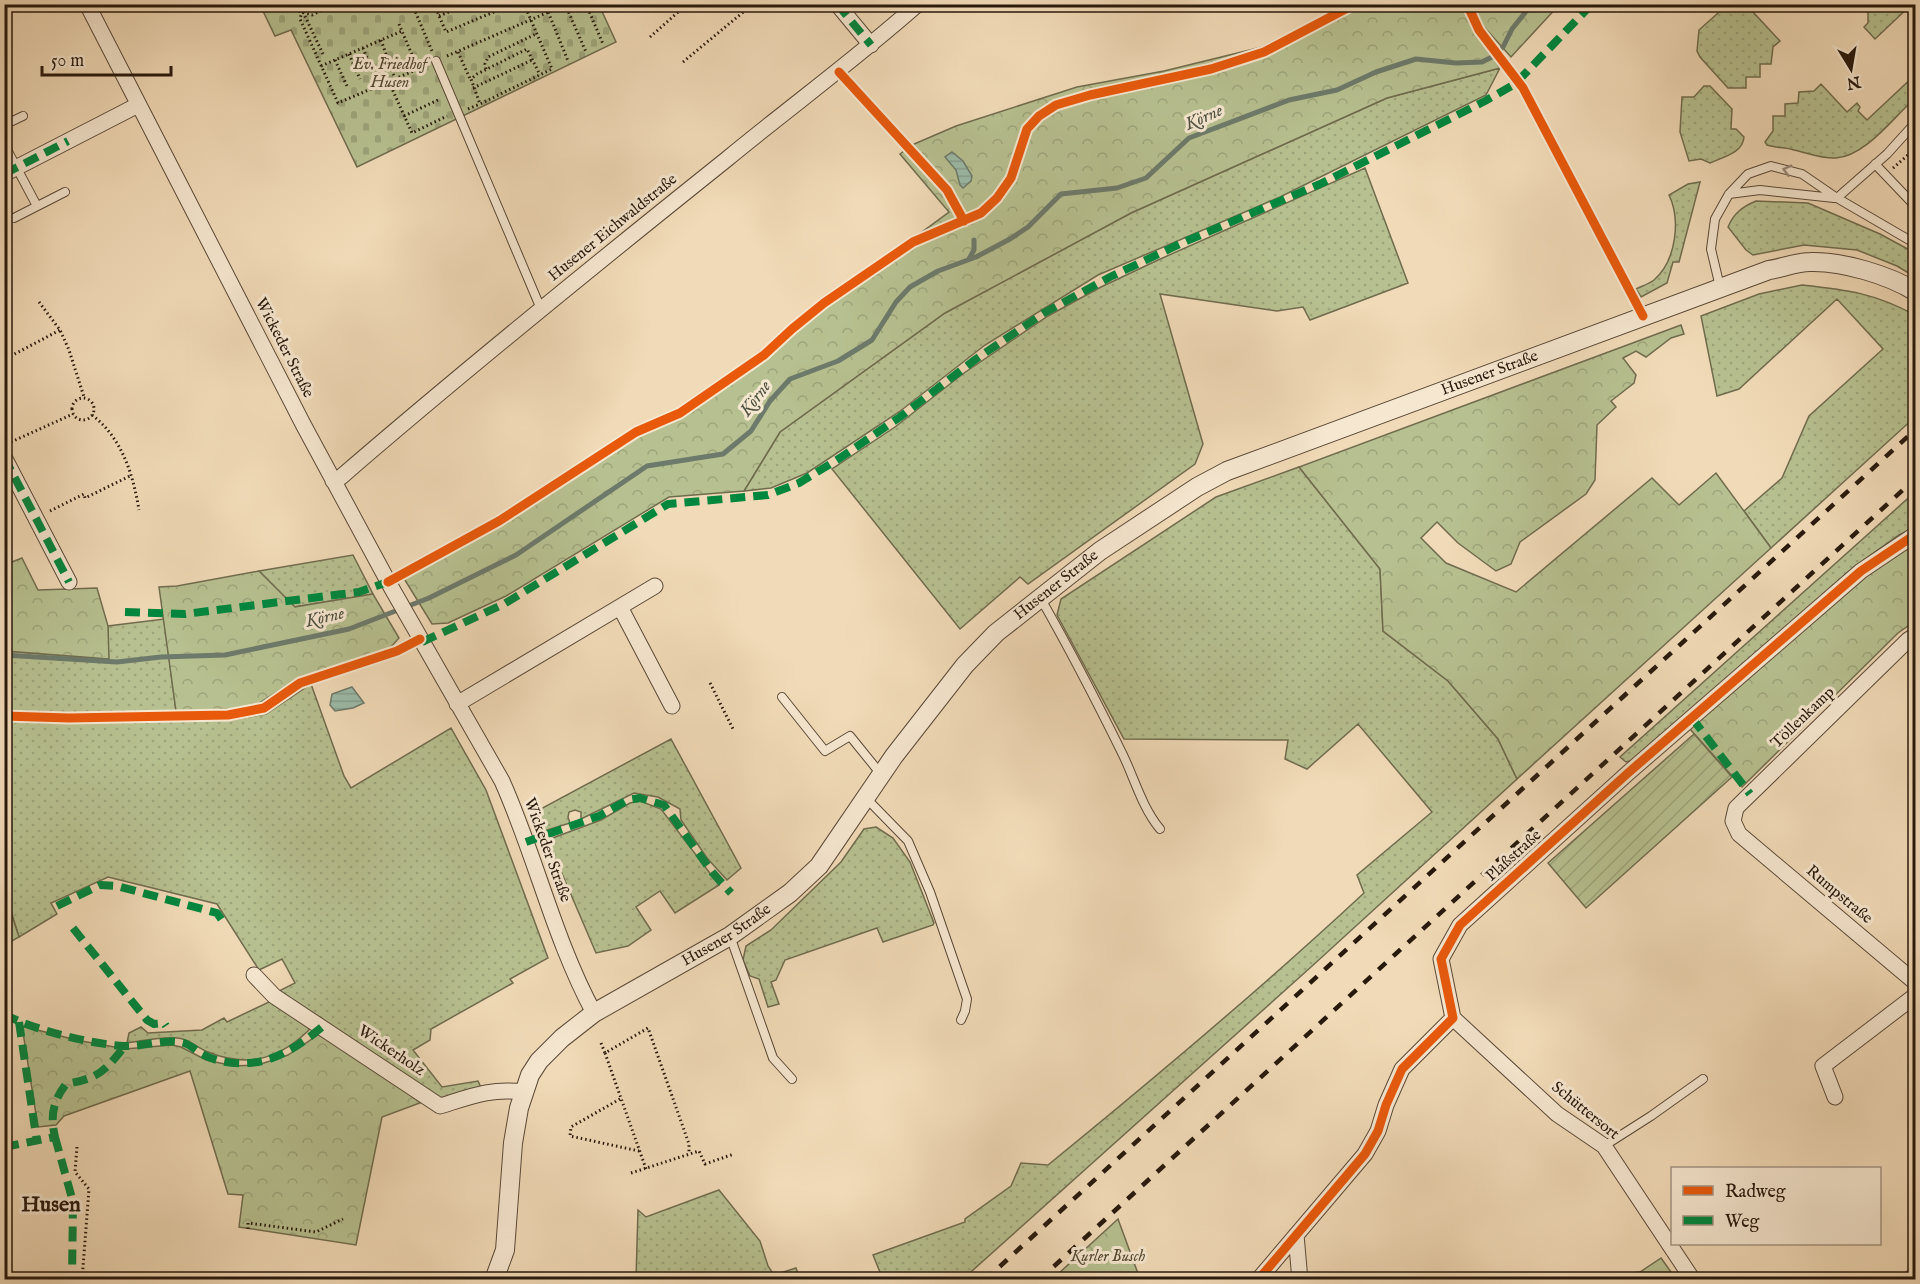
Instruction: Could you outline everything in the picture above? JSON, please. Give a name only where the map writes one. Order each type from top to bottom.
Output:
[{"type":"street","name":"Wickeder Straße","points":[[87,4],[333,481],[415,631],[502,781],[515,809],[553,920],[594,1013]]},
{"type":"street","points":[[837,4],[871,45]]},
{"type":"street","name":"Husener Eichwaldstraße","points":[[333,481],[769,124],[839,72],[918,4]]},
{"type":"street","points":[[11,171],[138,105]]},
{"type":"street","name":"Husener Straße","points":[[494,1280],[505,1250],[515,1128],[524,1092],[539,1061],[562,1038],[594,1013],[730,936],[790,893],[819,866],[865,797],[965,665],[996,633],[1100,551],[1197,487],[1227,471],[1769,270],[1810,262],[1857,268],[1899,282],[1916,292]]},
{"type":"street","points":[[4,457],[69,582]]},
{"type":"street","name":"Plaßstraße","points":[[1453,1018],[1441,959],[1461,925],[1628,773],[1852,578],[1889,550],[1916,534]]},
{"type":"street","points":[[457,704],[655,586]]},
{"type":"street","points":[[620,607],[672,706]]},
{"type":"street","name":"Töllenkamp","points":[[1739,834],[1733,820],[1736,808],[1908,640],[1916,635]]},
{"type":"street","name":"Rumpstraße","points":[[1739,834],[1916,983]]},
{"type":"street","name":"Wickerholz","points":[[254,975],[274,996],[440,1106],[487,1091],[524,1092]]},
{"type":"street","points":[[1835,1097],[1823,1066],[1916,995]]},
{"type":"street","points":[[1258,1280],[1365,1154],[1378,1131],[1386,1105],[1402,1069],[1453,1018]]},
{"type":"street","name":"Schüttersort","points":[[1453,1018],[1557,1114],[1604,1146],[1693,1280]]},
{"type":"street","points":[[1296,1235],[1300,1280]]},
{"type":"street","points":[[1909,1280],[1916,1274]]},
{"type":"lane","points":[[436,61],[541,309]]},
{"type":"lane","points":[[4,125],[22,116]]},
{"type":"lane","points":[[1729,194],[1760,190],[1837,198],[1875,164],[1916,122]]},
{"type":"lane","points":[[4,144],[11,171],[37,206]]},
{"type":"lane","points":[[1875,164],[1916,207]]},
{"type":"lane","points":[[1720,287],[1711,249],[1715,219],[1729,194],[1748,174],[1771,166],[1802,174],[1837,198],[1916,244]]},
{"type":"lane","points":[[14,218],[65,192]]},
{"type":"lane","points":[[1040,597],[1098,704],[1131,771],[1145,809],[1160,829]]},
{"type":"lane","points":[[782,696],[825,751],[850,736],[881,775]]},
{"type":"lane","points":[[865,797],[908,841],[921,868],[967,999],[961,1020]]},
{"type":"lane","points":[[730,936],[773,1058],[792,1079]]},
{"type":"lane","points":[[1604,1146],[1703,1079]]},
{"type":"path","points":[[278,5],[312,15],[335,4]]},
{"type":"path","points":[[412,4],[436,61]]},
{"type":"path","points":[[434,4],[446,32],[513,4]]},
{"type":"path","points":[[439,16],[468,4]]},
{"type":"path","points":[[458,52],[480,104],[552,69],[524,4]]},
{"type":"path","points":[[545,4],[568,61]]},
{"type":"path","points":[[586,4],[603,44]]},
{"type":"path","points":[[650,37],[687,4]]},
{"type":"path","points":[[683,62],[753,4]]},
{"type":"path","points":[[303,11],[300,19],[338,103],[566,5],[586,52]]},
{"type":"path","points":[[303,11],[323,54]]},
{"type":"path","points":[[399,24],[412,55]]},
{"type":"path","points":[[321,66],[402,31]]},
{"type":"path","points":[[486,69],[485,64],[488,57],[536,34]]},
{"type":"path","points":[[381,40],[395,79]]},
{"type":"path","points":[[524,41],[540,75]]},
{"type":"path","points":[[363,48],[373,74]]},
{"type":"path","points":[[471,83],[473,76],[527,49]]},
{"type":"path","points":[[349,54],[360,80]]},
{"type":"path","points":[[335,60],[347,86]]},
{"type":"path","points":[[473,88],[532,60]]},
{"type":"path","points":[[389,82],[412,133],[457,111]]},
{"type":"path","points":[[404,116],[450,94]]},
{"type":"path","points":[[1892,169],[1916,148]]},
{"type":"path","points":[[39,302],[60,330],[84,397],[93,404],[92,415]]},
{"type":"path","points":[[4,354],[7,358],[60,330]]},
{"type":"path","points":[[84,397],[74,401],[71,407],[73,414],[82,420],[92,415]]},
{"type":"path","points":[[4,445],[73,414]]},
{"type":"path","points":[[92,415],[107,429],[120,448],[132,475],[139,510]]},
{"type":"path","points":[[36,518],[84,494],[85,498],[132,475]]},
{"type":"path","points":[[710,683],[734,731]]},
{"type":"path","points":[[605,1053],[648,1028],[689,1144],[688,1154]]},
{"type":"path","points":[[601,1043],[646,1169]]},
{"type":"path","points":[[621,1099],[571,1127],[570,1136],[639,1151]]},
{"type":"path","points":[[77,1147],[75,1172],[89,1188],[81,1280]]},
{"type":"path","points":[[631,1173],[699,1150],[705,1164],[735,1154]]},
{"type":"path","points":[[248,1229],[248,1223],[316,1232],[343,1219]]},
{"type":"green space","name":"Ev. Friedhof Husen","points":[[262,4],[599,5],[616,42],[357,167],[291,30],[275,36],[262,9],[264,8]]},
{"type":"green space","points":[[1849,4],[1911,5],[1875,39],[1864,27],[1868,23],[1868,13],[1862,7],[1849,6]]},
{"type":"green space","points":[[1344,5],[1559,5],[1511,57],[1485,28],[1478,33],[1500,68],[1387,98],[1131,213],[945,313],[780,432],[744,491],[669,497],[506,596],[448,623],[432,624],[400,572],[498,518],[636,428],[679,408],[729,374],[949,212],[900,154],[912,145],[956,126],[1077,87],[1164,71],[1262,47]]},
{"type":"green space","points":[[1727,5],[1761,5],[1753,12],[1780,41],[1773,47],[1771,64],[1760,64],[1760,77],[1746,77],[1746,88],[1728,88],[1697,51],[1699,30]]},
{"type":"green space","points":[[1500,68],[1486,95],[1280,197],[1098,275],[985,345],[899,412],[807,473],[771,488],[744,491],[780,432],[945,313],[1131,213],[1387,98]]},
{"type":"green space","points":[[1915,75],[1915,96],[1910,103],[1876,137],[1846,156],[1826,158],[1770,146],[1765,142],[1773,131],[1773,116],[1785,116],[1785,104],[1798,103],[1799,92],[1814,91],[1821,84],[1847,112],[1857,103],[1860,107],[1858,111],[1867,120]]},
{"type":"green space","points":[[1704,86],[1710,86],[1732,109],[1731,129],[1736,129],[1744,137],[1736,151],[1710,163],[1701,159],[1689,161],[1680,132],[1682,97],[1694,97]]},
{"type":"green space","points":[[1365,168],[1408,283],[1310,320],[1303,307],[1277,311],[1160,294],[1203,444],[1195,464],[1028,584],[1020,577],[960,629],[832,469],[895,427],[964,373],[1048,316],[1158,260]]},
{"type":"green space","points":[[1700,182],[1679,262],[1673,262],[1667,283],[1641,297],[1636,289],[1654,280],[1672,251],[1675,216],[1669,195],[1688,184]]},
{"type":"green space","points":[[1756,201],[1808,203],[1880,234],[1915,253],[1915,277],[1897,266],[1857,250],[1804,245],[1753,255],[1746,250],[1728,227],[1739,211]]},
{"type":"green space","points":[[1802,285],[1873,297],[1915,315],[1915,417],[1771,548],[1744,511],[1782,478],[1809,416],[1883,349],[1837,299],[1739,389],[1717,396],[1701,316],[1759,294]]},
{"type":"green space","points":[[1681,325],[1684,334],[1671,338],[1646,357],[1636,351],[1623,358],[1636,375],[1634,383],[1611,401],[1616,407],[1597,425],[1595,480],[1586,494],[1520,542],[1511,564],[1496,571],[1458,543],[1437,522],[1421,538],[1446,563],[1516,592],[1652,478],[1679,505],[1716,473],[1771,548],[1517,779],[1498,739],[1448,681],[1383,631],[1380,569],[1299,467]]},
{"type":"green space","points":[[1299,467],[1380,569],[1383,631],[1448,681],[1498,739],[1517,779],[963,1279],[877,1279],[882,1277],[873,1255],[965,1222],[965,1219],[1011,1186],[1021,1163],[1048,1165],[1169,1065],[1248,998],[1364,893],[1357,875],[1432,812],[1358,724],[1307,769],[1285,759],[1288,740],[1124,739],[1057,615],[1061,599],[1216,497]]},
{"type":"green space","points":[[1915,492],[1915,527],[1899,535],[1854,567],[1633,760],[1626,762],[1620,757]]},
{"type":"green space","points":[[1915,542],[1915,621],[1898,633],[1742,787],[1689,728],[1869,574]]},
{"type":"green space","points":[[353,555],[373,594],[294,607],[259,571]]},
{"type":"green space","points":[[22,558],[38,590],[97,588],[108,626],[109,659],[5,651],[4,565]]},
{"type":"green space","points":[[259,571],[295,607],[373,594],[399,638],[389,649],[298,679],[258,704],[238,709],[176,711],[159,587],[177,586]]},
{"type":"green space","points":[[164,619],[176,711],[80,713],[5,711],[5,651],[108,659],[108,626]]},
{"type":"green space","points":[[311,684],[344,776],[351,788],[451,728],[486,790],[548,958],[510,979],[513,983],[431,1029],[430,1040],[413,1050],[442,1087],[478,1081],[483,1092],[442,1103],[277,992],[295,983],[282,959],[259,970],[217,904],[108,877],[51,903],[57,914],[19,937],[5,892],[4,721],[54,723],[231,720],[266,714]]},
{"type":"green space","points":[[1694,734],[1732,777],[1586,908],[1548,863]]},
{"type":"green space","points":[[671,739],[741,868],[727,880],[707,858],[681,820],[680,809],[658,797],[634,793],[581,819],[581,812],[575,810],[569,812],[570,823],[544,831],[535,812]]},
{"type":"green space","points":[[640,801],[661,809],[719,885],[675,913],[660,891],[636,907],[651,930],[628,946],[596,953],[548,841],[601,820],[630,803]]},
{"type":"green space","points":[[876,827],[893,838],[910,862],[933,925],[883,942],[877,928],[785,960],[776,980],[771,982],[779,1004],[768,1007],[759,979],[750,976],[743,960],[746,946],[771,930],[841,862],[864,829]]},
{"type":"green space","points":[[4,892],[19,937],[5,945],[4,945]]},
{"type":"green space","points":[[273,1000],[313,1026],[289,1046],[265,1057],[238,1060],[223,1057],[178,1038],[159,1038],[127,1043],[129,1033],[141,1027],[148,1033],[202,1030],[224,1018],[227,1022]]},
{"type":"green space","points":[[22,1026],[76,1040],[125,1049],[172,1045],[181,1047],[206,1060],[234,1066],[258,1065],[288,1055],[324,1031],[425,1101],[382,1117],[356,1245],[239,1227],[243,1195],[228,1194],[190,1071],[64,1116],[56,1125],[38,1127]]},
{"type":"green space","points":[[719,1190],[760,1241],[768,1266],[774,1275],[796,1268],[800,1279],[636,1279],[638,1210],[646,1217]]},
{"type":"green space","name":"Kurler Busch","points":[[1118,1219],[1140,1279],[1053,1279],[1058,1274]]},
{"type":"green space","points":[[1661,1258],[1676,1279],[1584,1279],[1640,1272]]},
{"type":"shaded area","points":[[952,152],[963,161],[972,176],[971,181],[963,188],[956,170],[945,157]]},
{"type":"shaded area","points":[[352,687],[364,703],[353,708],[335,711],[330,705],[332,694]]},
{"type":"waterway","name":"Körne","points":[[4,655],[117,662],[161,657],[225,655],[349,629],[429,598],[516,555],[647,466],[723,454],[751,431],[770,401],[790,379],[838,361],[872,340],[896,302],[910,287],[938,271],[976,257],[1010,239],[1028,227],[1061,194],[1117,188],[1146,178],[1189,138],[1289,100],[1337,90],[1376,72],[1416,59],[1456,63],[1482,62],[1494,56],[1503,47],[1512,29],[1532,4]]},
{"type":"waterway","points":[[969,259],[974,250],[974,240]]},
{"type":"railway","points":[[985,1280],[1916,429]]},
{"type":"railway","points":[[1039,1280],[1916,478]]},
{"type":"marked path","points":[[837,4],[871,45]]},
{"type":"marked path","points":[[422,642],[504,604],[668,504],[768,495],[799,483],[900,417],[976,359],[1044,313],[1110,277],[1182,243],[1320,184],[1515,84],[1592,4]]},
{"type":"marked path","points":[[4,174],[68,141]]},
{"type":"marked path","points":[[4,457],[69,582]]},
{"type":"marked path","points":[[125,612],[185,614],[359,592],[393,580]]},
{"type":"marked path","points":[[1692,718],[1750,794]]},
{"type":"marked path","points":[[526,842],[599,816],[628,800],[640,798],[664,805],[712,872],[731,893]]},
{"type":"marked path","points":[[57,906],[100,885],[117,886],[217,913],[224,923]]},
{"type":"marked path","points":[[73,928],[147,1020],[154,1024],[164,1023],[166,1026]]},
{"type":"marked path","points":[[4,1014],[46,1031],[79,1039],[124,1046],[177,1042],[187,1044],[201,1054],[214,1059],[237,1063],[259,1062],[279,1055],[297,1046],[322,1027]]},
{"type":"marked path","points":[[19,1022],[37,1142]]},
{"type":"marked path","points":[[4,1147],[55,1137],[54,1109],[58,1096],[66,1084],[94,1076],[106,1068],[125,1046]]},
{"type":"marked path","points":[[55,1137],[73,1202],[72,1280]]},
{"type":"cycle path","points":[[388,582],[499,521],[636,432],[680,413],[764,355],[824,303],[913,242],[981,213],[997,198],[1011,178],[1027,129],[1039,116],[1056,105],[1090,95],[1211,69],[1264,52],[1355,4]]},
{"type":"cycle path","points":[[1467,4],[1479,30],[1523,88],[1643,316]]},
{"type":"cycle path","points":[[839,72],[947,190],[964,221]]},
{"type":"cycle path","points":[[1258,1280],[1365,1154],[1378,1131],[1386,1105],[1402,1069],[1453,1018],[1441,959],[1460,925],[1628,773],[1861,571],[1916,534]]},
{"type":"cycle path","points":[[4,716],[69,718],[228,715],[264,708],[300,683],[397,651],[420,639]]},
{"type":"district","name":"Husen","points":[[51,1205]]}]
